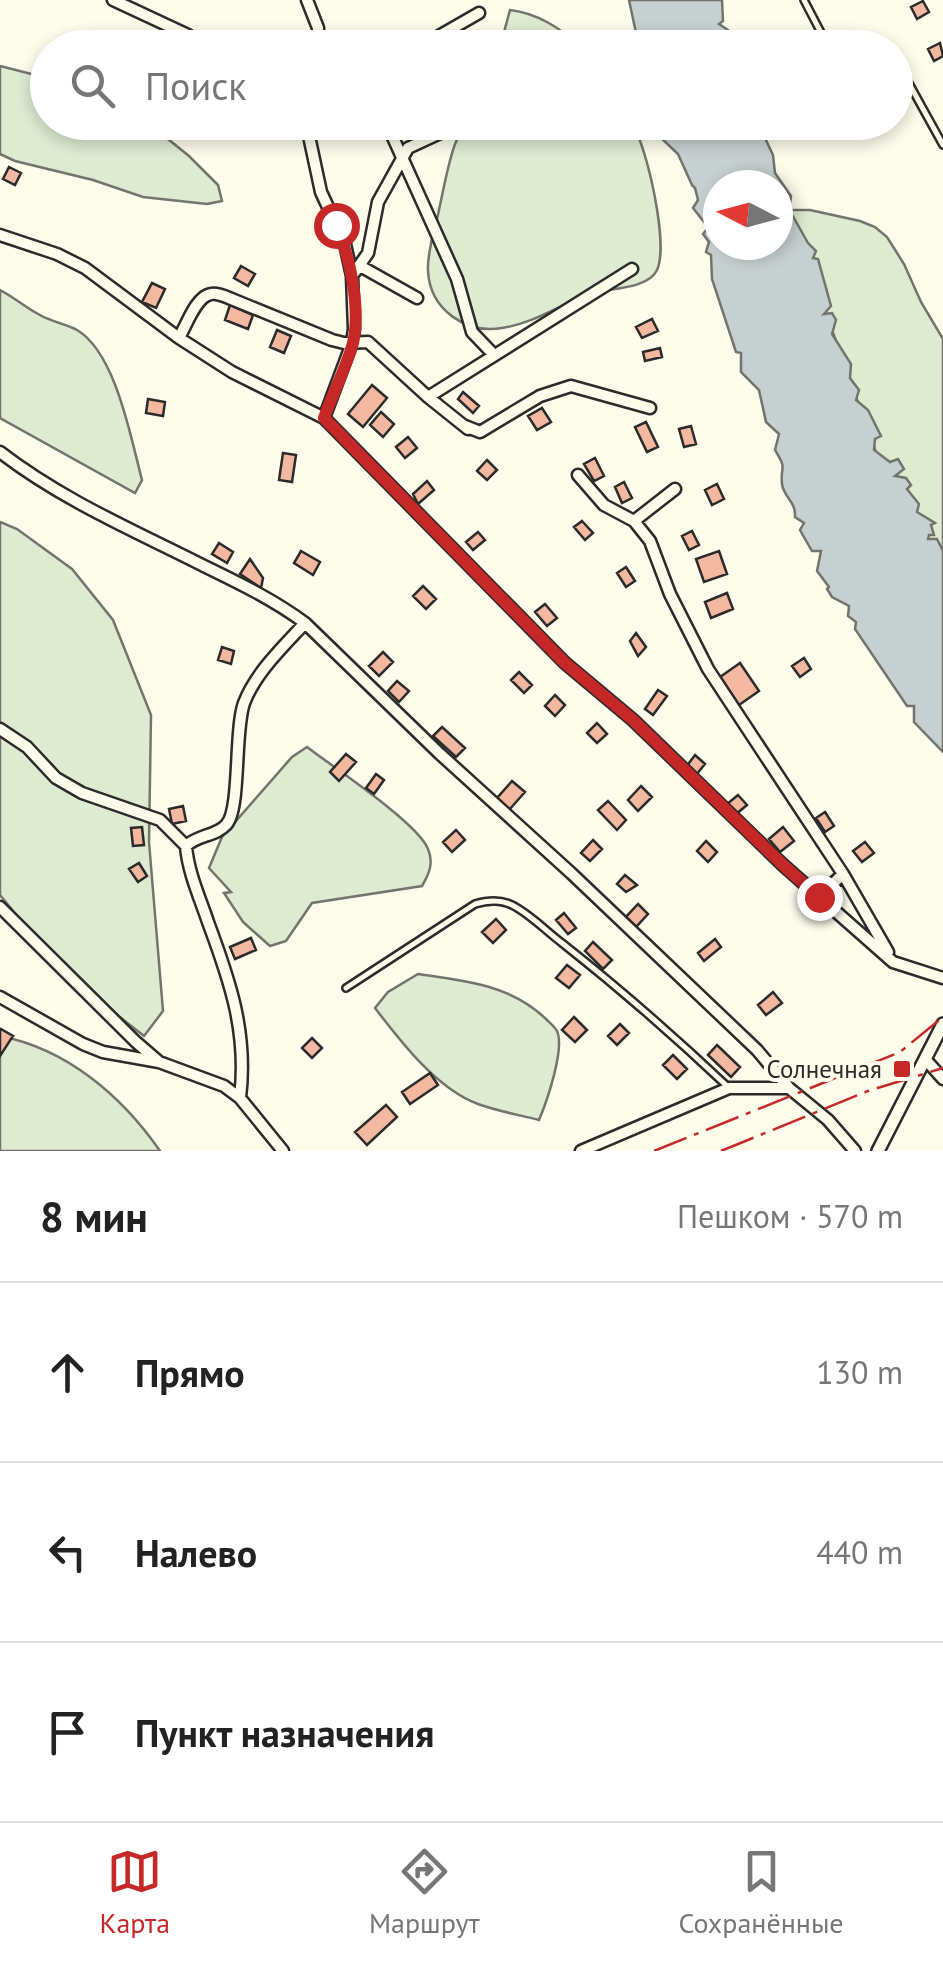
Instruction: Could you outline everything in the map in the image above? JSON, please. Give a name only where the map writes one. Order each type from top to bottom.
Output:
[{"type":"street","points":[[112,0],[177,30]]},
{"type":"street","points":[[307,0],[318,30]]},
{"type":"street","points":[[450,30],[480,13]]},
{"type":"street","points":[[310,140],[321,192],[345,244],[352,276],[352,343],[324,418]]},
{"type":"street","points":[[395,140],[456,279],[472,332],[494,355]]},
{"type":"street","points":[[352,276],[368,253],[378,202],[408,148],[425,140]]},
{"type":"street","points":[[0,235],[85,268],[232,372],[324,418],[565,663],[633,720],[783,865],[893,962],[943,978]]},
{"type":"street","points":[[360,266],[417,298]]},
{"type":"street","points":[[428,397],[632,269]]},
{"type":"street","points":[[179,338],[204,297],[211,294],[229,298],[332,340],[368,342],[466,428],[480,432],[540,396],[571,386],[650,408]]},
{"type":"street","points":[[0,452],[41,482],[254,591],[306,623],[757,1050],[789,1088],[828,1120],[855,1151]]},
{"type":"street","points":[[578,476],[604,506],[634,520],[650,541],[670,594],[708,669],[843,874],[893,962]]},
{"type":"street","points":[[634,520],[675,489]]},
{"type":"street","points":[[186,846],[225,827],[231,818],[238,726],[244,705],[253,683],[306,623]]},
{"type":"street","points":[[0,730],[27,747],[56,778],[82,793],[160,820],[186,846],[242,1034],[240,1098]]},
{"type":"street","points":[[819,897],[843,874]]},
{"type":"street","points":[[0,907],[159,1062]]},
{"type":"street","points":[[0,998],[93,1048],[159,1062],[224,1086],[240,1098],[283,1151]]},
{"type":"street","points":[[878,1151],[943,1024]]},
{"type":"street","points":[[926,1060],[943,1079]]},
{"type":"street","points":[[581,1151],[729,1088],[789,1088]]},
{"type":"lane","points":[[804,0],[820,30]]},
{"type":"lane","points":[[913,90],[943,144]]},
{"type":"lane","points":[[346,988],[475,904],[503,902],[518,909],[585,961],[729,1088]]},
{"type":"green space","points":[[510,10],[529,14],[559,30],[505,30]]},
{"type":"green space","points":[[0,66],[30,74],[30,140],[169,140],[218,185],[222,201],[207,204],[143,197],[0,154]]},
{"type":"green space","points":[[458,140],[640,140],[658,218],[657,270],[640,283],[589,295],[528,321],[489,329],[463,323],[435,297],[428,271]]},
{"type":"green space","points":[[793,210],[860,221],[887,237],[943,339],[943,564],[896,508],[793,221]]},
{"type":"green space","points":[[0,290],[45,317],[77,330],[102,357],[120,398],[142,480],[135,493],[0,418]]},
{"type":"green space","points":[[0,522],[17,529],[72,569],[113,620],[151,715],[149,842],[163,1011],[144,1036],[65,974],[0,895]]},
{"type":"green space","points":[[307,747],[409,825],[428,849],[430,868],[422,886],[312,903],[286,941],[270,946],[243,922],[224,893],[231,892],[209,868],[222,837],[292,757]]},
{"type":"green space","points":[[418,974],[502,991],[518,998],[555,1028],[559,1039],[557,1062],[539,1120],[463,1097],[434,1076],[396,1035],[375,1008],[388,992]]},
{"type":"green space","points":[[0,1036],[48,1052],[91,1078],[128,1112],[160,1151],[0,1151]]},
{"type":"shaded area","points":[[629,0],[722,0],[723,21],[719,24],[728,30],[635,30]]},
{"type":"shaded area","points":[[663,140],[766,140],[775,170],[703,170],[703,221],[693,208],[698,200],[678,154]]},
{"type":"shaded area","points":[[793,216],[816,251],[813,258],[818,259],[831,306],[824,314],[832,313],[836,320],[832,334],[851,364],[850,378],[859,390],[856,400],[868,410],[881,436],[875,439],[874,450],[890,462],[898,459],[904,469],[895,476],[906,478],[911,485],[907,489],[919,504],[917,512],[935,523],[931,525],[934,535],[928,539],[937,539],[943,551],[943,752],[914,722],[914,706],[907,706],[855,629],[856,622],[848,616],[849,606],[832,597],[817,571],[821,551],[812,551],[800,530],[804,523],[795,517],[794,507],[783,489],[782,465],[775,450],[779,434],[766,422],[759,390],[741,372],[741,353],[736,352],[712,279],[711,260],[793,260]]},
{"type":"building","points":[[923,1],[929,12],[917,19],[911,7]]},
{"type":"building","points":[[940,43],[943,56],[934,61],[928,49]]},
{"type":"building","points":[[9,167],[21,173],[15,185],[3,179]]},
{"type":"building","points":[[241,266],[255,274],[248,286],[234,278]]},
{"type":"building","points":[[152,283],[165,289],[156,308],[142,302]]},
{"type":"building","points":[[230,305],[253,315],[248,329],[225,320]]},
{"type":"building","points":[[652,319],[658,331],[642,338],[636,327]]},
{"type":"building","points":[[277,330],[291,336],[284,353],[270,347]]},
{"type":"building","points":[[660,348],[662,357],[645,361],[643,352]]},
{"type":"building","points":[[372,385],[387,398],[363,427],[348,414]]},
{"type":"building","points":[[463,392],[479,406],[473,413],[458,399]]},
{"type":"building","points":[[148,399],[165,402],[163,416],[146,413]]},
{"type":"building","points":[[542,408],[551,422],[537,430],[528,416]]},
{"type":"building","points":[[381,412],[394,424],[383,437],[370,425]]},
{"type":"building","points":[[646,422],[658,447],[647,452],[635,427]]},
{"type":"building","points":[[691,426],[696,444],[684,447],[679,429]]},
{"type":"building","points":[[408,437],[417,448],[405,458],[396,447]]},
{"type":"building","points":[[283,453],[296,455],[292,482],[279,480]]},
{"type":"building","points":[[595,458],[604,476],[594,481],[584,464]]},
{"type":"building","points":[[487,460],[497,470],[487,480],[477,471]]},
{"type":"building","points":[[427,481],[434,490],[418,504],[413,494]]},
{"type":"building","points":[[624,482],[632,498],[622,503],[615,487]]},
{"type":"building","points":[[717,484],[724,499],[712,505],[705,490]]},
{"type":"building","points":[[582,521],[593,533],[585,540],[574,527]]},
{"type":"building","points":[[692,531],[699,545],[689,550],[682,536]]},
{"type":"building","points":[[478,532],[485,540],[473,550],[466,542]]},
{"type":"building","points":[[219,543],[233,552],[227,563],[212,554]]},
{"type":"building","points":[[301,551],[320,562],[313,575],[294,563]]},
{"type":"building","points":[[719,551],[727,574],[704,582],[696,559]]},
{"type":"building","points":[[250,559],[263,578],[261,588],[240,574]]},
{"type":"building","points":[[626,567],[635,581],[626,587],[617,573]]},
{"type":"building","points":[[423,586],[436,599],[426,609],[413,596]]},
{"type":"building","points":[[727,593],[733,609],[711,618],[705,602]]},
{"type":"building","points":[[545,604],[557,618],[547,626],[535,612]]},
{"type":"building","points":[[636,633],[646,647],[638,656],[630,641]]},
{"type":"building","points":[[222,647],[234,651],[231,664],[218,660]]},
{"type":"building","points":[[383,652],[393,662],[379,676],[369,666]]},
{"type":"building","points":[[804,658],[811,669],[800,677],[792,666]]},
{"type":"building","points":[[740,663],[759,691],[739,705],[720,677]]},
{"type":"building","points":[[519,672],[532,685],[524,693],[511,680]]},
{"type":"building","points":[[397,681],[409,691],[399,702],[388,691]]},
{"type":"building","points":[[658,690],[667,696],[653,715],[645,709]]},
{"type":"building","points":[[555,695],[565,705],[555,716],[545,706]]},
{"type":"building","points":[[597,723],[607,734],[597,743],[587,733]]},
{"type":"building","points":[[442,727],[465,748],[456,757],[433,736]]},
{"type":"building","points":[[346,754],[356,762],[339,781],[330,772]]},
{"type":"building","points":[[695,755],[705,764],[696,775],[686,767]]},
{"type":"building","points":[[376,774],[384,780],[374,794],[366,788]]},
{"type":"building","points":[[512,781],[525,792],[509,810],[497,798]]},
{"type":"building","points":[[641,786],[652,797],[638,811],[628,800]]},
{"type":"building","points":[[738,795],[747,805],[735,815],[726,805]]},
{"type":"building","points":[[608,801],[626,820],[617,830],[598,810]]},
{"type":"building","points":[[183,806],[186,821],[172,824],[169,809]]},
{"type":"building","points":[[825,812],[834,826],[825,832],[816,818]]},
{"type":"building","points":[[142,827],[144,845],[133,846],[131,828]]},
{"type":"building","points":[[783,827],[794,841],[780,852],[769,839]]},
{"type":"building","points":[[456,830],[465,840],[452,852],[443,842]]},
{"type":"building","points":[[593,840],[602,849],[590,861],[581,853]]},
{"type":"building","points":[[706,841],[717,852],[708,862],[697,851]]},
{"type":"building","points":[[865,842],[874,853],[862,862],[853,851]]},
{"type":"building","points":[[139,863],[147,876],[138,882],[129,869]]},
{"type":"building","points":[[625,875],[637,885],[626,892],[617,884]]},
{"type":"building","points":[[638,904],[648,914],[636,927],[625,918]]},
{"type":"building","points":[[564,913],[576,928],[568,934],[556,920]]},
{"type":"building","points":[[496,919],[506,930],[493,943],[482,932]]},
{"type":"building","points":[[251,938],[256,950],[235,959],[230,947]]},
{"type":"building","points":[[715,939],[721,947],[704,961],[698,953]]},
{"type":"building","points":[[593,942],[612,960],[603,969],[585,951]]},
{"type":"building","points":[[567,965],[580,975],[569,988],[556,978]]},
{"type":"building","points":[[773,992],[782,1003],[766,1015],[758,1005]]},
{"type":"building","points":[[574,1017],[587,1030],[575,1042],[562,1030]]},
{"type":"building","points":[[620,1024],[629,1033],[617,1045],[608,1036]]},
{"type":"building","points":[[0,1031],[13,1036],[0,1056]]},
{"type":"building","points":[[312,1038],[322,1048],[312,1058],[302,1048]]},
{"type":"building","points":[[717,1045],[740,1067],[731,1077],[708,1055]]},
{"type":"building","points":[[673,1055],[687,1069],[677,1079],[663,1065]]},
{"type":"building","points":[[430,1073],[438,1085],[410,1104],[402,1092]]},
{"type":"building","points":[[386,1105],[397,1117],[367,1145],[355,1132]]},
{"type":"power","points":[[654,1151],[900,1052],[943,1017]]},
{"type":"power","points":[[721,1151],[868,1091],[943,1068]]},
{"type":"place","name":"Солнечная","points":[[902,1069]]},
{"type":"route","points":[[336,225],[350,260],[354,329],[324,418],[565,663],[633,720],[819,897]]}]
